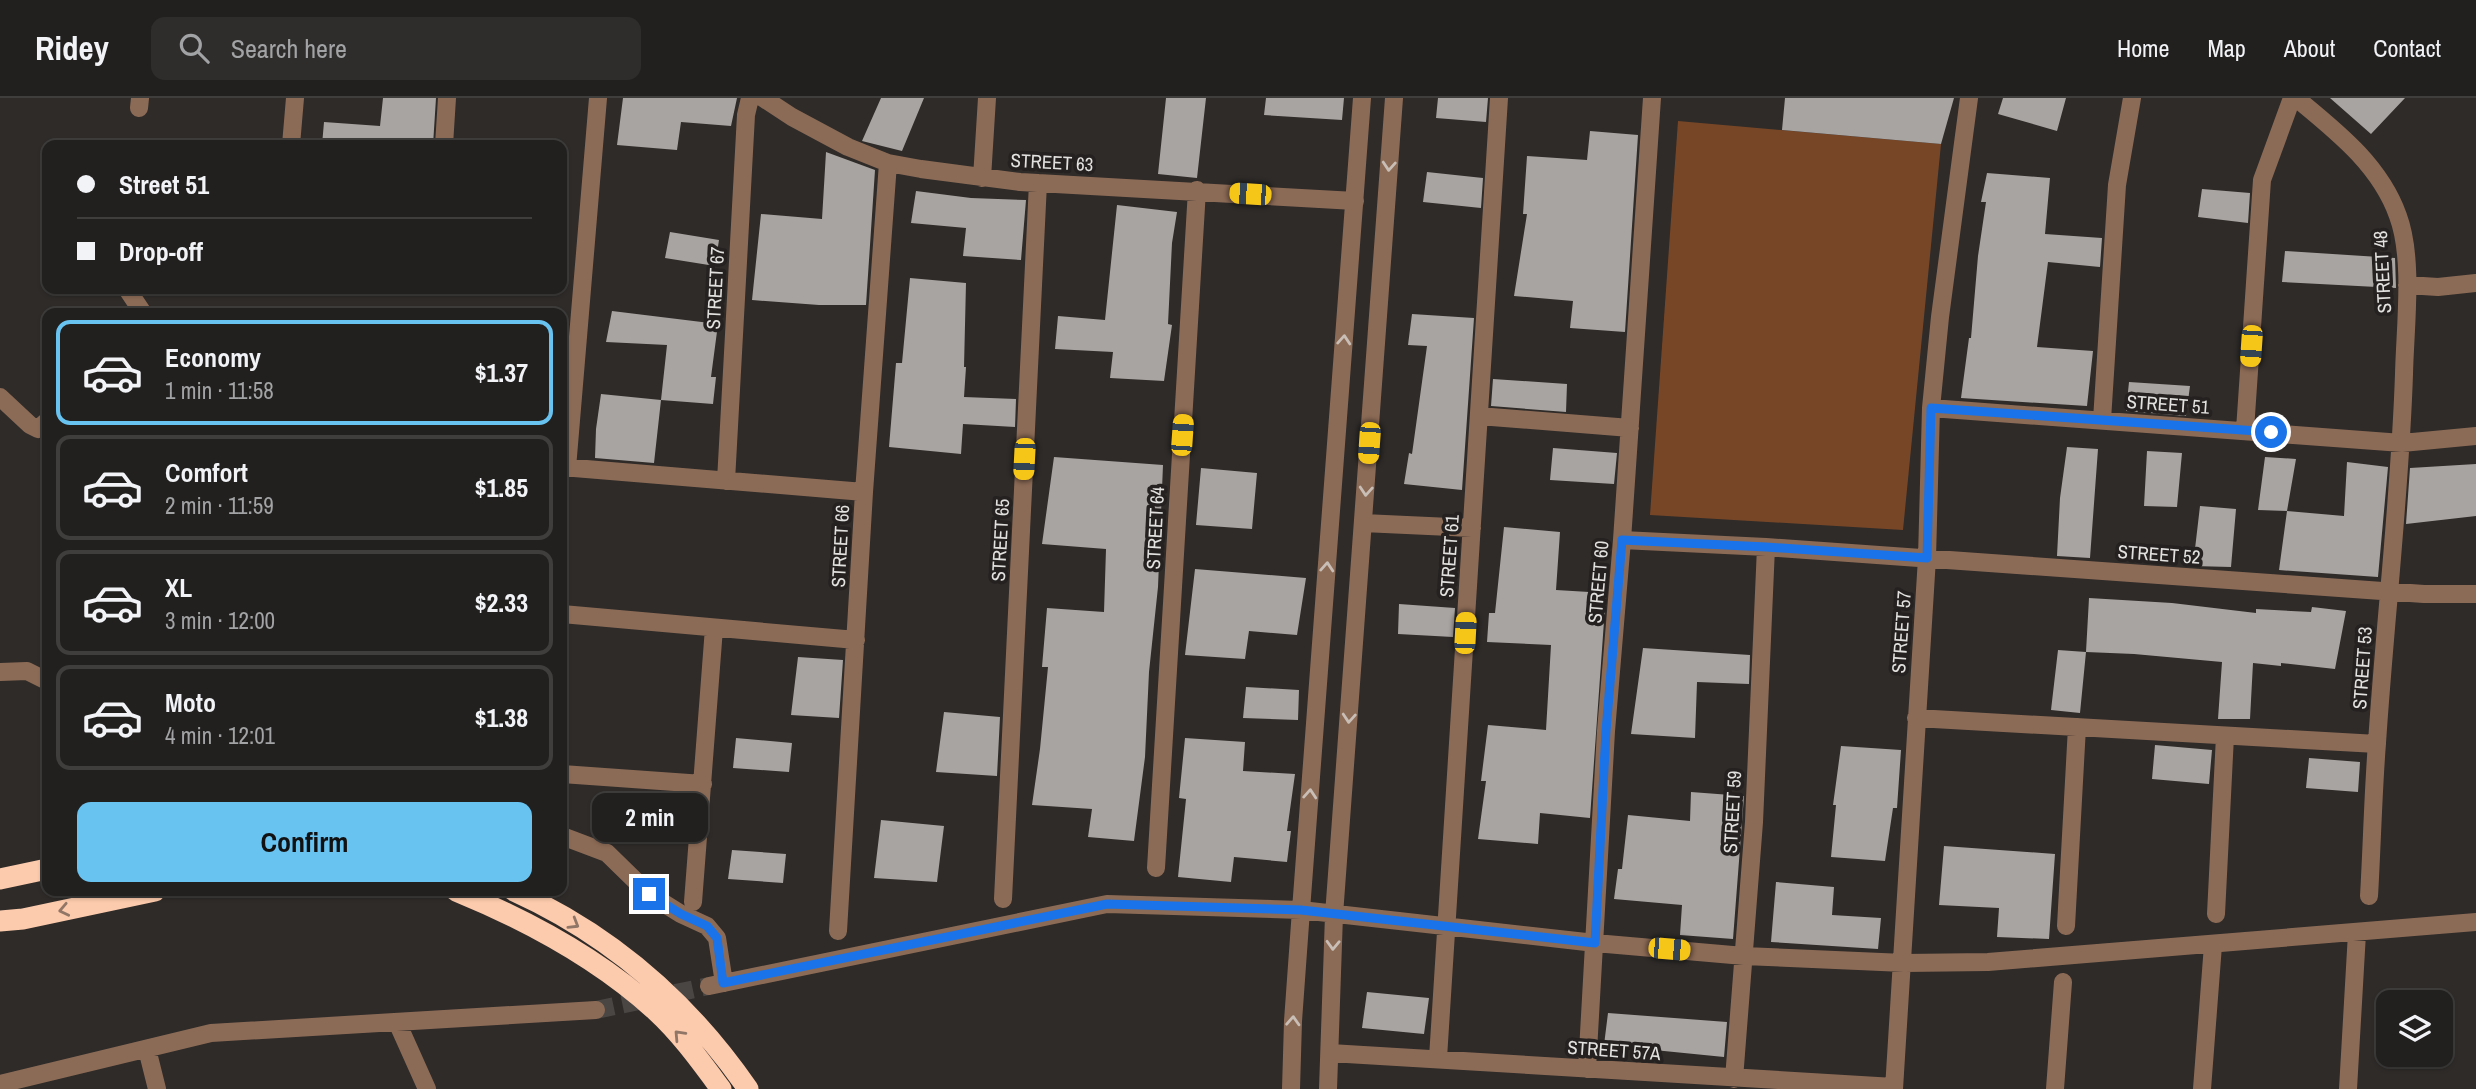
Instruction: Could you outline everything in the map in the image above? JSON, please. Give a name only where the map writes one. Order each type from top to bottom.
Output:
[{"type":"highway","points":[[0,879],[42,870]]},
{"type":"highway","points":[[0,920],[23,919],[131,896]]},
{"type":"highway","points":[[467,896],[554,936],[610,974],[656,1011],[692,1049],[721,1089]]},
{"type":"highway","points":[[525,896],[591,934],[652,978],[694,1018],[748,1089]]},
{"type":"street","points":[[291,140],[295,98]]},
{"type":"street","points":[[444,140],[447,98]]},
{"type":"street","points":[[567,412],[598,98]]},
{"type":"street","name":"STREET 67","points":[[726,481],[746,115],[750,98]]},
{"type":"street","name":"STREET 63","points":[[763,98],[848,147],[888,163],[982,178],[1038,183],[1355,201]]},
{"type":"street","points":[[982,178],[987,98]]},
{"type":"street","points":[[1292,1089],[1293,1021],[1362,98]]},
{"type":"street","points":[[1328,1089],[1334,915],[1394,98]]},
{"type":"street","name":"STREET 61","points":[[1438,1058],[1499,98]]},
{"type":"street","name":"STREET 60","points":[[1587,1069],[1606,731],[1622,540],[1652,98]]},
{"type":"street","name":"STREET 57","points":[[1894,1088],[1904,963],[1927,558],[1931,408],[1940,317],[1969,98]]},
{"type":"street","points":[[2102,421],[2117,185],[2132,98]]},
{"type":"street","points":[[2245,430],[2262,180],[2294,98]]},
{"type":"street","name":"STREET 48","points":[[2294,98],[2362,157],[2388,190],[2399,218],[2404,242],[2407,285],[2402,443]]},
{"type":"street","name":"STREET 66","points":[[838,931],[864,492],[888,163]]},
{"type":"street","name":"STREET 65","points":[[1003,899],[1038,183]]},
{"type":"street","name":"STREET 64","points":[[1156,868],[1197,190]]},
{"type":"street","points":[[2407,285],[2438,287],[2476,284]]},
{"type":"street","points":[[0,397],[30,425],[38,429],[42,425]]},
{"type":"street","name":"STREET 51","points":[[1931,408],[2402,443],[2476,436]]},
{"type":"street","points":[[1479,416],[1630,428]]},
{"type":"street","name":"STREET 53","points":[[2369,896],[2377,744],[2402,443]]},
{"type":"street","points":[[567,467],[864,492]]},
{"type":"street","points":[[1363,523],[1472,528]]},
{"type":"street","name":"STREET 52","points":[[1622,540],[1766,547],[2389,592],[2476,594]]},
{"type":"street","name":"STREET 59","points":[[1734,1079],[1754,822],[1766,547]]},
{"type":"street","points":[[567,614],[856,640]]},
{"type":"street","points":[[693,902],[714,628]]},
{"type":"street","points":[[0,672],[27,671],[42,678]]},
{"type":"street","points":[[1916,718],[2377,744]]},
{"type":"street","points":[[2066,926],[2077,727]]},
{"type":"street","points":[[2216,914],[2225,736]]},
{"type":"street","points":[[567,774],[703,784]]},
{"type":"street","points":[[567,838],[607,853],[649,894],[707,926],[717,938],[716,984],[1107,904],[1301,910],[1595,943],[1744,956],[1904,963],[1987,962],[2476,922]]},
{"type":"street","points":[[2348,1089],[2357,933]]},
{"type":"street","points":[[2202,1089],[2213,945]]},
{"type":"street","points":[[2054,1089],[2063,982]]},
{"type":"street","points":[[0,1084],[211,1033],[596,1010]]},
{"type":"street","points":[[397,1022],[427,1089]]},
{"type":"street","points":[[147,1049],[157,1089]]},
{"type":"street","name":"STREET 57A","points":[[1330,1053],[1894,1088]]},
{"type":"shaded area","points":[[1678,121],[1941,144],[1903,530],[1650,515]]},
{"type":"building","points":[[383,98],[436,98],[433,140],[322,140],[324,122],[380,126]]},
{"type":"building","points":[[623,98],[737,98],[731,126],[681,122],[677,150],[617,145]]},
{"type":"building","points":[[881,98],[924,98],[902,151],[862,141]]},
{"type":"building","points":[[1166,98],[1206,98],[1197,178],[1158,174]]},
{"type":"building","points":[[1266,98],[1344,98],[1342,120],[1264,115]]},
{"type":"building","points":[[1438,98],[1488,98],[1486,122],[1436,118]]},
{"type":"building","points":[[1785,98],[1954,98],[1941,144],[1782,130]]},
{"type":"building","points":[[2003,98],[2066,98],[2057,131],[1998,114]]},
{"type":"building","points":[[2330,98],[2405,98],[2371,134]]},
{"type":"building","points":[[1590,131],[1638,135],[1625,332],[1570,328],[1573,301],[1514,296],[1527,214],[1523,214],[1527,156],[1587,160]]},
{"type":"building","points":[[826,152],[875,170],[866,305],[752,300],[761,214],[822,219]]},
{"type":"building","points":[[1427,172],[1483,178],[1481,208],[1423,202]]},
{"type":"building","points":[[1987,173],[2050,178],[2045,234],[2102,238],[2100,267],[2048,262],[2037,347],[2093,351],[2087,406],[1961,398],[1971,338],[1986,202],[1981,202]]},
{"type":"building","points":[[2202,189],[2250,193],[2248,223],[2198,217]]},
{"type":"building","points":[[916,191],[971,198],[1026,200],[1021,260],[963,256],[966,228],[911,223]]},
{"type":"building","points":[[1117,205],[1177,212],[1172,243],[1168,324],[1172,325],[1164,381],[1110,378],[1113,352],[1055,349],[1058,316],[1105,320]]},
{"type":"building","points":[[670,232],[719,240],[715,266],[665,258]]},
{"type":"building","points":[[2285,251],[2395,258],[2396,288],[2282,282]]},
{"type":"building","points":[[910,278],[966,283],[964,397],[1016,399],[1015,427],[963,424],[961,454],[889,447],[896,363],[902,363]]},
{"type":"building","points":[[612,311],[718,324],[711,377],[716,377],[713,404],[661,400],[667,345],[606,342]]},
{"type":"building","points":[[1412,314],[1474,318],[1462,490],[1404,484],[1409,453],[1412,454],[1427,346],[1408,345]]},
{"type":"building","points":[[1493,379],[1567,384],[1566,412],[1491,406]]},
{"type":"building","points":[[2129,382],[2190,386],[2186,416],[2126,411]]},
{"type":"building","points":[[601,394],[661,400],[654,463],[595,458]]},
{"type":"building","points":[[2067,447],[2098,449],[2090,558],[2057,556],[2060,498]]},
{"type":"building","points":[[1553,448],[1617,453],[1614,484],[1550,480]]},
{"type":"building","points":[[2147,451],[2182,453],[2177,507],[2144,506]]},
{"type":"building","points":[[1054,457],[1163,465],[1158,587],[1149,672],[1145,757],[1134,841],[1088,837],[1092,809],[1032,805],[1048,667],[1042,667],[1047,608],[1104,612],[1106,549],[1042,544]]},
{"type":"building","points":[[2265,457],[2296,459],[2287,511],[2258,510]]},
{"type":"building","points":[[2347,462],[2388,467],[2378,577],[2279,570],[2287,511],[2344,516]]},
{"type":"building","points":[[2476,464],[2476,516],[2406,524],[2410,468]]},
{"type":"building","points":[[1201,468],[1257,473],[1252,529],[1196,525]]},
{"type":"building","points":[[2200,506],[2236,509],[2231,567],[2193,566]]},
{"type":"building","points":[[1504,527],[1560,532],[1556,590],[1606,593],[1590,818],[1540,813],[1538,844],[1478,839],[1486,781],[1481,781],[1488,725],[1546,730],[1551,645],[1487,642],[1489,613],[1495,613]]},
{"type":"building","points":[[1195,569],[1306,578],[1297,635],[1249,631],[1245,659],[1185,655]]},
{"type":"building","points":[[2089,598],[2172,603],[2256,613],[2256,609],[2311,612],[2312,607],[2346,611],[2335,669],[2253,663],[2250,719],[2218,719],[2222,662],[2086,652]]},
{"type":"building","points":[[1399,604],[1455,608],[1453,637],[1398,634]]},
{"type":"building","points":[[1643,648],[1750,655],[1749,684],[1697,682],[1695,738],[1631,734]]},
{"type":"building","points":[[2058,650],[2086,652],[2080,713],[2051,710]]},
{"type":"building","points":[[798,657],[843,660],[839,718],[791,715]]},
{"type":"building","points":[[1246,687],[1299,690],[1298,720],[1243,718]]},
{"type":"building","points":[[944,712],[1000,717],[997,776],[936,772]]},
{"type":"building","points":[[736,738],[792,743],[789,772],[733,768]]},
{"type":"building","points":[[1185,738],[1245,742],[1243,771],[1295,774],[1287,831],[1291,831],[1287,862],[1234,857],[1231,882],[1178,877],[1186,799],[1179,798]]},
{"type":"building","points":[[2155,745],[2212,750],[2209,784],[2152,779]]},
{"type":"building","points":[[1841,746],[1901,750],[1897,808],[1893,808],[1885,861],[1831,857],[1836,805],[1833,805]]},
{"type":"building","points":[[2309,758],[2360,762],[2358,792],[2306,788]]},
{"type":"building","points":[[1691,792],[1744,796],[1733,939],[1680,935],[1682,905],[1614,899],[1618,869],[1622,869],[1628,815],[1690,821]]},
{"type":"building","points":[[881,820],[944,826],[937,882],[874,878]]},
{"type":"building","points":[[1944,846],[2055,854],[2049,939],[1997,937],[1999,908],[1939,905]]},
{"type":"building","points":[[732,850],[786,854],[783,883],[728,879]]},
{"type":"building","points":[[1776,882],[1834,887],[1832,915],[1881,918],[1878,949],[1771,942]]},
{"type":"building","points":[[1367,992],[1429,998],[1424,1034],[1362,1028]]},
{"type":"building","points":[[1608,1013],[1727,1022],[1724,1057],[1604,1045]]},
{"type":"tunnel","points":[[596,1010],[709,986]]},
{"type":"route","points":[[649,894],[707,926],[717,938],[723,983],[1107,904],[1301,910],[1595,943],[1606,731],[1622,540],[1927,558],[1931,408],[2271,432]]}]
